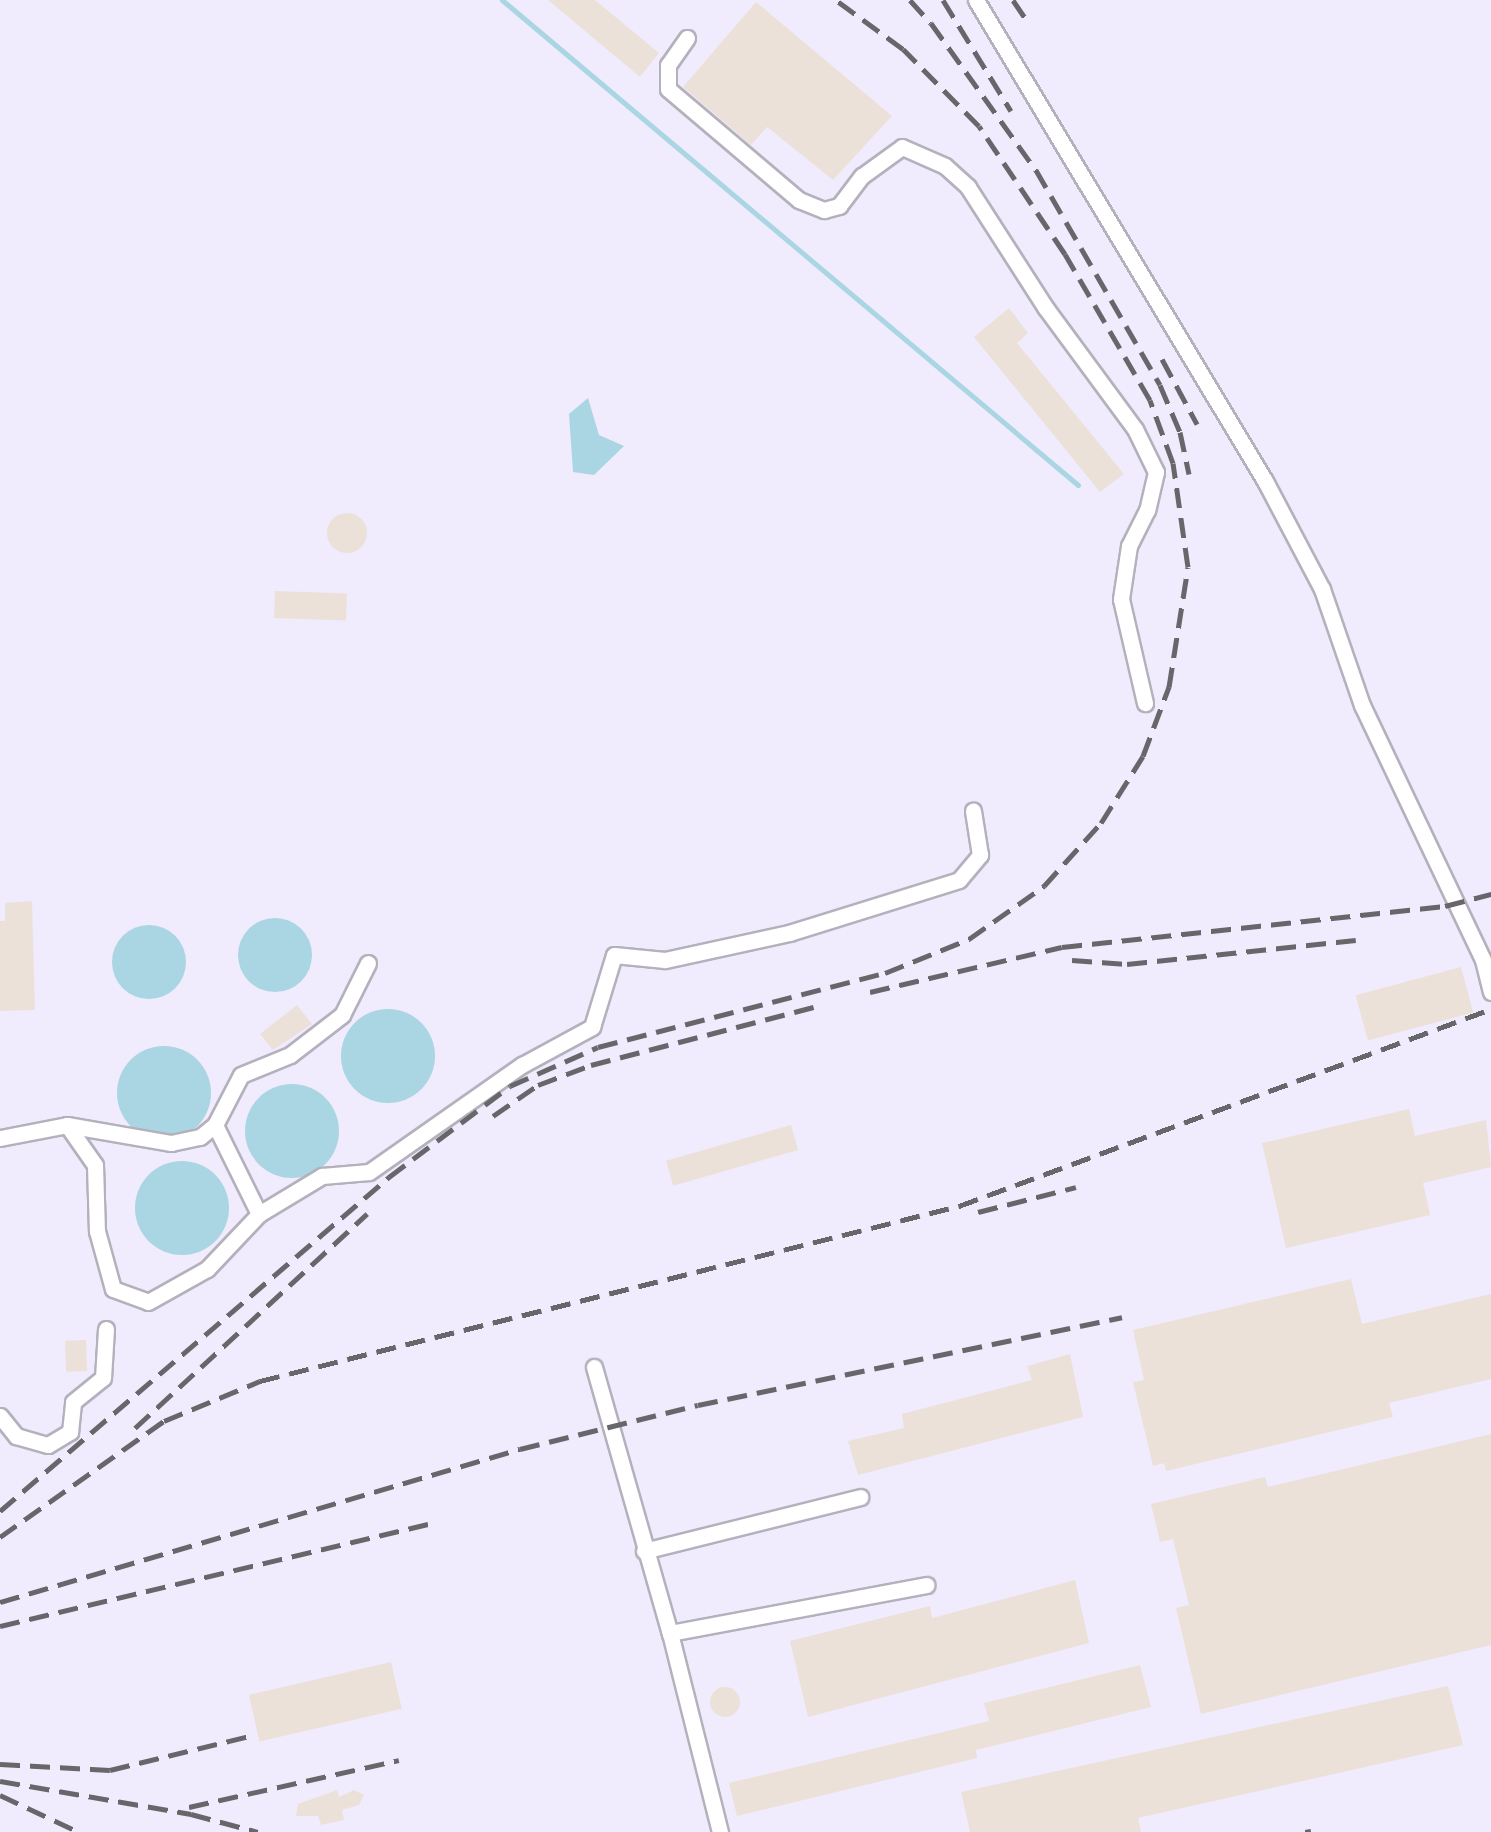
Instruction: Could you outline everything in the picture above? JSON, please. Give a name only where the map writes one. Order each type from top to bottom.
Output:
[{"type":"lane","points":[[976,0],[1265,481],[1314,574],[1362,705],[1483,960],[1491,992]]},
{"type":"lane","points":[[688,38],[668,65],[668,89],[799,200],[824,210],[839,206],[862,176],[902,147],[945,166],[968,187],[1045,307],[1134,429],[1156,472],[1147,510],[1130,546],[1121,599],[1145,703]]},
{"type":"lane","points":[[67,1125],[96,1165],[97,1231],[114,1289],[148,1302],[207,1270],[259,1214],[322,1176],[369,1172],[522,1065],[592,1027],[614,955],[665,960],[858,914],[959,880],[980,855],[973,810]]},
{"type":"lane","points":[[0,1138],[67,1125],[171,1143],[200,1137],[215,1125],[241,1075],[290,1055],[342,1015],[368,963]]},
{"type":"lane","points":[[215,1125],[259,1214]]},
{"type":"lane","points":[[0,1416],[16,1436],[48,1445],[70,1432],[72,1402],[103,1378],[106,1329]]},
{"type":"lane","points":[[594,1367],[670,1633],[720,1832]]},
{"type":"lane","points":[[644,1551],[860,1498]]},
{"type":"lane","points":[[670,1633],[926,1585]]},
{"type":"shaded area","points":[[0,0],[1491,0],[1491,1832],[0,1832]]},
{"type":"water","points":[[588,398],[599,435],[624,446],[594,475],[573,472],[569,414]]},
{"type":"water","points":[[275,918],[301,929],[312,955],[301,981],[275,992],[249,981],[238,955],[249,929]]},
{"type":"water","points":[[149,925],[175,936],[186,962],[175,988],[149,999],[123,988],[112,962],[123,936]]},
{"type":"water","points":[[388,1009],[406,1013],[421,1023],[431,1038],[435,1056],[431,1074],[421,1089],[406,1099],[388,1103],[370,1099],[355,1089],[345,1074],[341,1056],[345,1038],[355,1023],[370,1013]]},
{"type":"water","points":[[164,1046],[182,1050],[197,1060],[207,1075],[211,1093],[207,1111],[197,1126],[182,1136],[164,1140],[146,1136],[131,1126],[121,1111],[117,1093],[121,1075],[131,1060],[146,1050]]},
{"type":"water","points":[[292,1084],[310,1088],[325,1098],[335,1113],[339,1131],[335,1149],[325,1164],[310,1174],[292,1178],[274,1174],[259,1164],[249,1149],[245,1131],[249,1113],[259,1098],[274,1088]]},
{"type":"water","points":[[182,1161],[200,1165],[215,1175],[225,1190],[229,1208],[225,1226],[215,1241],[200,1251],[182,1255],[164,1251],[149,1241],[139,1226],[135,1208],[139,1190],[149,1175],[164,1165]]},
{"type":"building","points":[[548,0],[595,0],[659,53],[640,77]]},
{"type":"building","points":[[756,2],[892,116],[833,180],[767,127],[751,145],[683,87]]},
{"type":"building","points":[[1009,308],[1028,333],[1017,343],[1124,474],[1100,492],[974,337]]},
{"type":"building","points":[[347,513],[361,519],[367,533],[361,547],[347,553],[333,547],[327,533],[333,519]]},
{"type":"building","points":[[275,591],[347,594],[346,620],[274,618]]},
{"type":"building","points":[[32,901],[35,1010],[0,1011],[0,921],[5,921],[5,903]]},
{"type":"building","points":[[1461,967],[1473,1012],[1368,1041],[1356,995]]},
{"type":"building","points":[[297,1005],[312,1024],[273,1050],[260,1034]]},
{"type":"building","points":[[1409,1109],[1415,1136],[1486,1120],[1491,1167],[1423,1183],[1430,1215],[1286,1248],[1262,1143]]},
{"type":"building","points":[[791,1125],[798,1150],[673,1186],[666,1161]]},
{"type":"building","points":[[1351,1279],[1362,1324],[1491,1294],[1491,1379],[1389,1403],[1393,1417],[1166,1471],[1164,1463],[1153,1466],[1133,1382],[1144,1380],[1133,1330]]},
{"type":"building","points":[[86,1340],[87,1371],[66,1372],[65,1341]]},
{"type":"building","points":[[1070,1354],[1083,1417],[858,1475],[848,1441],[904,1428],[902,1414],[1032,1380],[1027,1366]]},
{"type":"building","points":[[1491,1434],[1491,1645],[1201,1714],[1176,1608],[1189,1605],[1173,1539],[1160,1542],[1151,1504],[1265,1477],[1268,1487]]},
{"type":"building","points":[[1075,1580],[1089,1643],[808,1717],[790,1641],[930,1606],[932,1618]]},
{"type":"building","points":[[391,1662],[402,1709],[260,1742],[249,1695]]},
{"type":"building","points":[[1140,1665],[1151,1707],[976,1750],[977,1758],[737,1816],[729,1783],[989,1721],[984,1703]]},
{"type":"building","points":[[1448,1686],[1463,1745],[1138,1818],[1141,1832],[970,1832],[961,1792]]},
{"type":"building","points":[[725,1687],[736,1691],[740,1702],[736,1713],[725,1717],[714,1713],[710,1702],[714,1691]]},
{"type":"building","points":[[337,1790],[339,1797],[354,1790],[364,1795],[359,1805],[342,1810],[344,1820],[321,1825],[318,1816],[296,1816],[298,1804]]},
{"type":"waterway","points":[[502,0],[1078,485]]},
{"type":"railway","points":[[0,1511],[389,1177],[510,1086],[598,1047],[885,973],[969,939],[1044,886],[1101,823],[1143,756],[1169,687],[1188,567],[1173,463],[1150,400],[1065,254],[979,126],[903,49],[836,0]]},
{"type":"railway","points":[[910,0],[931,23],[1036,170],[1160,385],[1180,432],[1189,474]]},
{"type":"railway","points":[[943,0],[1011,111]]},
{"type":"railway","points":[[1013,0],[1025,18]]},
{"type":"railway","points":[[1162,359],[1197,424]]},
{"type":"railway","points":[[870,992],[1062,947],[1445,906],[1491,894]]},
{"type":"railway","points":[[1072,960],[1127,964],[1356,940]]},
{"type":"railway","points":[[493,1116],[538,1085],[591,1065],[817,1006]]},
{"type":"railway","points":[[0,1537],[164,1421],[260,1381],[959,1206],[1491,1009]]},
{"type":"railway","points":[[978,1212],[1076,1187]]},
{"type":"railway","points":[[135,1428],[367,1214]]},
{"type":"railway","points":[[0,1602],[520,1449],[698,1405],[1122,1317]]},
{"type":"railway","points":[[0,1626],[428,1524]]},
{"type":"railway","points":[[0,1764],[110,1770],[249,1736]]},
{"type":"railway","points":[[189,1807],[399,1760]]},
{"type":"railway","points":[[0,1781],[191,1814],[258,1832]]},
{"type":"railway","points":[[0,1795],[79,1832]]},
{"type":"railway","points":[[1305,1832],[1311,1831]]}]
